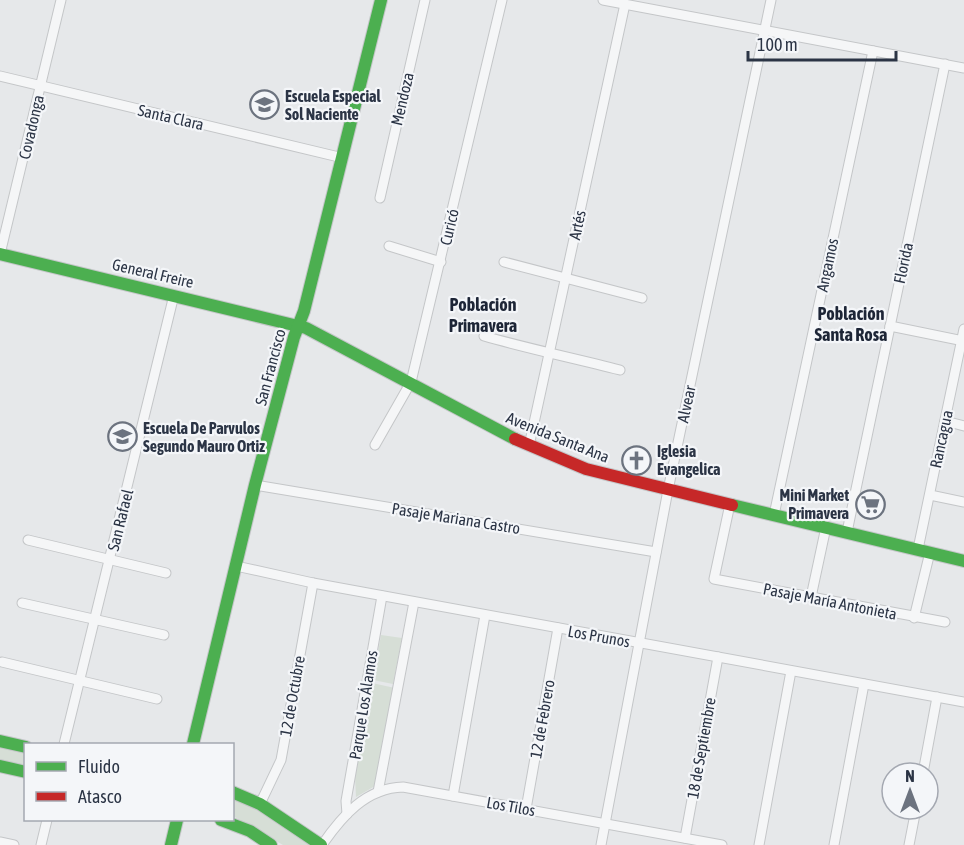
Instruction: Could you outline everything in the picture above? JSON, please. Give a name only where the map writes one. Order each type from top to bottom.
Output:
[{"type":"main road","name":"San Francisco","points":[[193,743],[255,485],[343,158],[381,0]]},
{"type":"main road","name":"General Freire","points":[[0,254],[298,325]]},
{"type":"main road","name":"Avenida Santa Ana","points":[[298,325],[411,382],[529,446],[596,472],[964,561]]},
{"type":"main road","points":[[0,741],[24,747]]},
{"type":"main road","points":[[0,766],[24,772]]},
{"type":"main road","points":[[234,793],[260,804],[321,845]]},
{"type":"main road","points":[[171,845],[177,821]]},
{"type":"main road","points":[[226,821],[250,831],[271,845]]},
{"type":"street","name":"Covadonga","points":[[0,254],[61,0]]},
{"type":"street","name":"Mendoza","points":[[380,198],[425,0]]},
{"type":"street","name":"Curicó","points":[[375,446],[411,382],[502,0]]},
{"type":"street","points":[[603,0],[964,68]]},
{"type":"street","name":"Alvear","points":[[601,845],[668,490],[771,0]]},
{"type":"street","name":"Artés","points":[[529,446],[625,4]]},
{"type":"street","name":"Angamos","points":[[774,515],[873,51]]},
{"type":"street","name":"Florida","points":[[847,532],[945,64]]},
{"type":"street","name":"Santa Clara","points":[[0,76],[343,158]]},
{"type":"street","points":[[389,246],[441,262]]},
{"type":"street","points":[[504,262],[642,298]]},
{"type":"street","name":"San Rafael","points":[[64,743],[174,296]]},
{"type":"street","points":[[890,326],[963,341]]},
{"type":"street","name":"Rancagua","points":[[914,618],[930,495],[964,330]]},
{"type":"street","points":[[484,336],[620,370]]},
{"type":"street","points":[[945,422],[964,426]]},
{"type":"street","name":"Pasaje Mariana Castro","points":[[255,485],[656,552]]},
{"type":"street","points":[[930,495],[964,502]]},
{"type":"street","name":"Pasaje María Antonieta","points":[[730,504],[714,579],[945,622]]},
{"type":"street","points":[[811,597],[826,527]]},
{"type":"street","points":[[28,540],[166,573]]},
{"type":"street","name":"Los Prunos","points":[[236,566],[313,584],[964,702]]},
{"type":"street","name":"12 de Octubre","points":[[260,804],[280,759],[313,584]]},
{"type":"street","name":"Parque Los Álamos","points":[[347,814],[346,801],[382,596]]},
{"type":"street","name":"Parque Los Álamos","points":[[378,792],[414,602]]},
{"type":"street","points":[[22,603],[164,635]]},
{"type":"street","points":[[453,796],[485,615]]},
{"type":"street","name":"12 de Febrero","points":[[526,809],[558,628]]},
{"type":"street","name":"18 de Septiembre","points":[[685,838],[718,657]]},
{"type":"street","points":[[2,662],[157,699]]},
{"type":"street","points":[[759,845],[791,671]]},
{"type":"street","points":[[834,845],[864,684]]},
{"type":"street","points":[[924,761],[937,697]]},
{"type":"street","name":"Los Tilos","points":[[321,845],[347,814],[363,800],[378,792],[404,787],[722,845]]},
{"type":"street","points":[[41,845],[47,821]]},
{"type":"street","points":[[909,845],[914,821]]},
{"type":"street","points":[[0,842],[15,845]]},
{"type":"shaded area","points":[[381,635],[402,638],[393,684],[373,680]]},
{"type":"shaded area","points":[[372,683],[395,688],[375,786],[356,797],[355,776]]},
{"type":"shaded area","points":[[0,746],[24,752],[24,768],[0,762]]},
{"type":"shaded area","points":[[234,799],[246,802],[312,845],[283,845],[234,817]]},
{"type":"traffic: fast","points":[[193,743],[255,485],[294,337],[304,311],[381,0]]},
{"type":"traffic: fast","points":[[0,254],[306,328],[515,439]]},
{"type":"traffic: fast","points":[[732,505],[964,561]]},
{"type":"traffic: fast","points":[[0,741],[24,747]]},
{"type":"traffic: fast","points":[[0,766],[24,772]]},
{"type":"traffic: fast","points":[[234,793],[260,804],[321,845]]},
{"type":"traffic: fast","points":[[171,845],[177,821]]},
{"type":"traffic: fast","points":[[224,821],[250,831],[271,845]]},
{"type":"traffic: jam","points":[[515,439],[586,469],[732,505]]},
{"type":"place","name":"Escuela Especial Sol Naciente","points":[[264,105]]},
{"type":"place","name":"Escuela De Parvulos Segundo Mauro Ortiz","points":[[122,437]]},
{"type":"place","name":"Iglesia Evangelica","points":[[636,460]]},
{"type":"place","name":"Mini Market Primavera","points":[[870,504]]},
{"type":"district","name":"Población Primavera","points":[[483,315]]},
{"type":"district","name":"Población Santa Rosa","points":[[851,324]]}]
